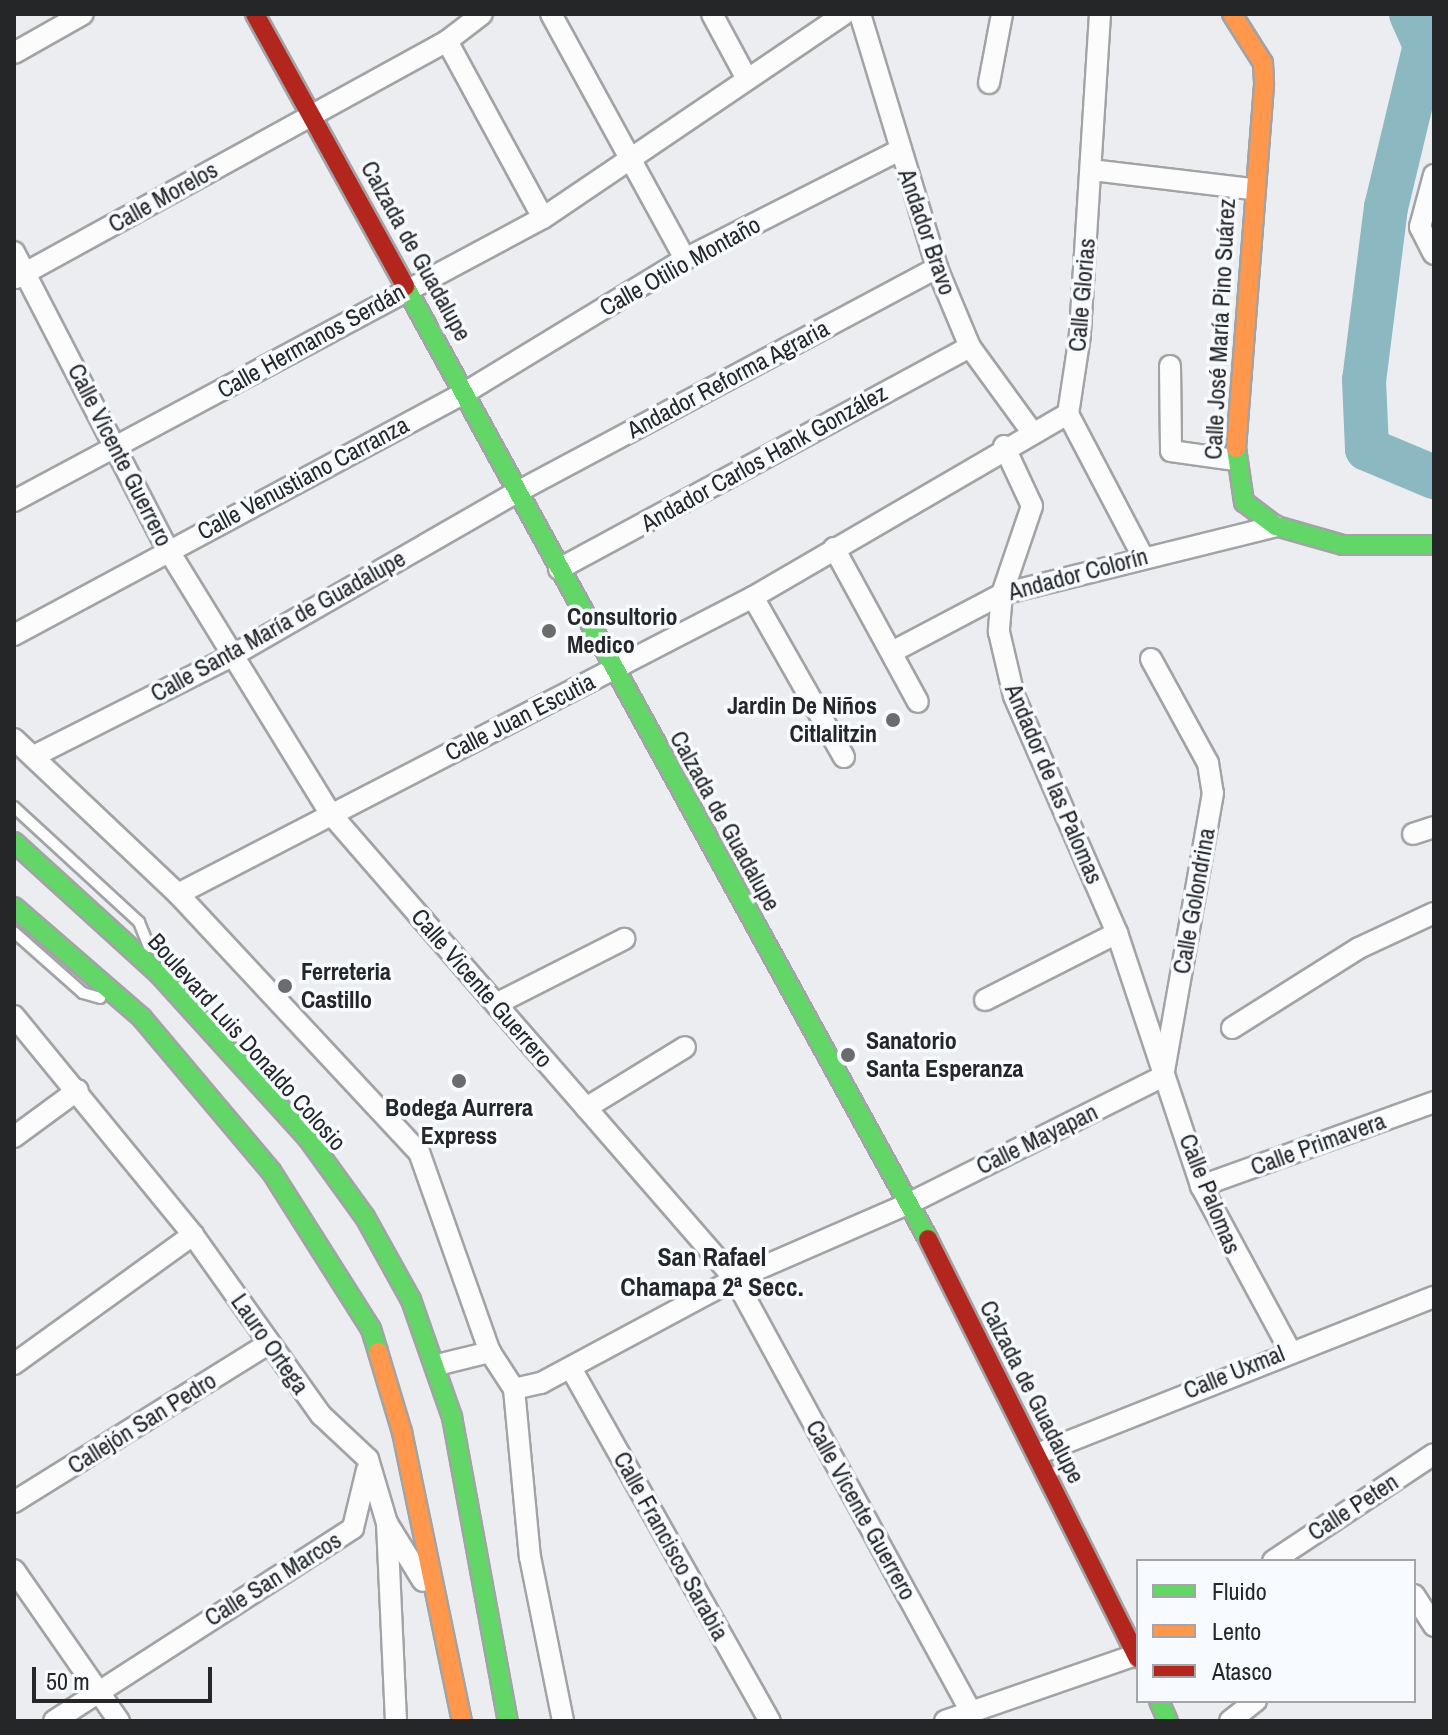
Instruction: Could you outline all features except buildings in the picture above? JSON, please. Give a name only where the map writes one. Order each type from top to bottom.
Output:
[{"type":"main road","name":"Calzada de Guadalupe","points":[[255,14],[410,285],[613,669],[910,1203],[1136,1654]]},
{"type":"main road","name":"Calle José María Pino Suárez","points":[[1232,14],[1263,63],[1235,460],[1244,502],[1276,526],[1379,549],[1434,545]]},
{"type":"main road","name":"Boulevard Luis Donaldo Colosio","points":[[14,842],[160,975],[307,1137],[365,1217],[437,1365],[508,1721]]},
{"type":"main road","points":[[14,907],[128,1006],[271,1171],[371,1329],[441,1610],[462,1721]]},
{"type":"street","points":[[14,53],[83,14]]},
{"type":"street","name":"Calle Morelos","points":[[20,276],[447,41],[482,14]]},
{"type":"street","points":[[551,14],[685,259]]},
{"type":"street","points":[[712,14],[747,79]]},
{"type":"street","name":"Calle Hermanos Serdán","points":[[14,501],[117,450],[410,285],[543,218],[844,14]]},
{"type":"street","name":"Andador Bravo","points":[[860,14],[937,268],[970,347],[1032,432]]},
{"type":"street","points":[[989,83],[1002,14]]},
{"type":"street","name":"Calle Glorias","points":[[1068,414],[1092,170],[1100,14]]},
{"type":"street","points":[[447,41],[543,218]]},
{"type":"street","name":"Calle Otilio Montaño","points":[[466,392],[685,259],[900,150]]},
{"type":"street","points":[[1092,170],[1252,189]]},
{"type":"street","points":[[1434,175],[1420,227],[1434,254]]},
{"type":"street","name":"Calle Vicente Guerrero","points":[[14,252],[20,276],[117,450],[167,548],[230,657],[330,813],[735,1279],[971,1711]]},
{"type":"street","name":"Andador Reforma Agraria","points":[[519,491],[937,268]]},
{"type":"street","name":"Andador Carlos Hank González","points":[[559,569],[970,347]]},
{"type":"street","points":[[1170,366],[1171,451],[1235,460]]},
{"type":"street","name":"Calle Venustiano Carranza","points":[[14,635],[167,548],[466,392]]},
{"type":"street","points":[[1068,414],[1143,557]]},
{"type":"street","name":"Calle Juan Escutia","points":[[178,894],[753,597],[1004,446],[1068,414]]},
{"type":"street","name":"Andador de las Palomas","points":[[1004,446],[1032,506],[1002,594],[999,632],[1014,696],[1117,933],[1164,1076]]},
{"type":"street","name":"Calle Santa María de Guadalupe","points":[[34,756],[230,657],[519,491]]},
{"type":"street","name":"Andador Colorín","points":[[892,652],[1002,594],[1276,526]]},
{"type":"street","points":[[834,548],[918,702]]},
{"type":"street","points":[[753,597],[844,757]]},
{"type":"street","name":"Calle Golondrina","points":[[1151,659],[1190,729],[1213,793],[1164,1076]]},
{"type":"street","points":[[14,739],[178,894],[419,1152],[490,1352],[514,1389],[530,1557],[563,1721]]},
{"type":"street","points":[[1413,834],[1434,827]]},
{"type":"street","points":[[1232,1028],[1359,948],[1434,913]]},
{"type":"street","points":[[985,1000],[1117,933]]},
{"type":"street","points":[[496,1004],[624,939]]},
{"type":"street","name":"Lauro Ortega","points":[[14,1016],[78,1090],[193,1235],[321,1415],[368,1459]]},
{"type":"street","points":[[586,1108],[685,1047]]},
{"type":"street","name":"Calle Mayapan","points":[[514,1389],[572,1370],[735,1279],[910,1203],[1164,1076]]},
{"type":"street","name":"Calle Palomas","points":[[1164,1076],[1201,1186],[1289,1349]]},
{"type":"street","points":[[14,1137],[78,1090]]},
{"type":"street","name":"Calle Primavera","points":[[1201,1186],[1434,1102]]},
{"type":"street","points":[[14,1364],[193,1235]]},
{"type":"street","name":"Calle Uxmal","points":[[1037,1454],[1289,1349],[1434,1297]]},
{"type":"street","name":"Callejón San Pedro","points":[[14,1502],[269,1343]]},
{"type":"street","points":[[437,1365],[490,1352]]},
{"type":"street","name":"Calle Francisco Sarabia","points":[[572,1370],[770,1721]]},
{"type":"street","name":"Calle Peten","points":[[1276,1559],[1434,1454]]},
{"type":"street","points":[[368,1459],[387,1523],[396,1721]]},
{"type":"street","name":"Calle San Marcos","points":[[54,1721],[353,1528],[365,1500],[368,1459]]},
{"type":"street","points":[[387,1523],[441,1610]]},
{"type":"street","points":[[14,1570],[119,1721]]},
{"type":"street","points":[[1416,1598],[1434,1626]]},
{"type":"street","points":[[945,1721],[1136,1656]]},
{"type":"street","points":[[1230,1721],[1253,1703]]},
{"type":"lane","points":[[14,807],[139,922],[160,975]]},
{"type":"lane","points":[[14,932],[83,993],[128,1006]]},
{"type":"waterway","points":[[1411,14],[1425,45],[1386,207],[1364,380],[1367,449],[1434,477]]},
{"type":"traffic: fast","points":[[405,286],[928,1239]]},
{"type":"traffic: fast","points":[[1236,448],[1244,502],[1276,526],[1343,545],[1434,545]]},
{"type":"traffic: fast","points":[[14,842],[160,975],[307,1137],[365,1217],[411,1300],[452,1417],[508,1721]]},
{"type":"traffic: fast","points":[[14,907],[142,1018],[271,1171],[371,1329],[378,1352]]},
{"type":"traffic: fast","points":[[1160,1703],[1168,1721]]},
{"type":"traffic: slow","points":[[1232,14],[1263,63],[1264,85],[1236,448]]},
{"type":"traffic: slow","points":[[378,1352],[402,1432],[462,1721]]},
{"type":"traffic: jam","points":[[255,14],[405,286]]},
{"type":"traffic: jam","points":[[928,1239],[1136,1654]]},
{"type":"place","name":"Consultorio Medico","points":[[549,631]]},
{"type":"place","name":"Jardin De Niños Citlalitzin","points":[[893,720]]},
{"type":"place","name":"Ferreteria Castillo","points":[[285,986]]},
{"type":"place","name":"Sanatorio Santa Esperanza","points":[[848,1055]]},
{"type":"place","name":"Bodega Aurrera Express","points":[[459,1081]]},
{"type":"district","name":"San Rafael Chamapa 2ª Secc.","points":[[712,1272]]}]
